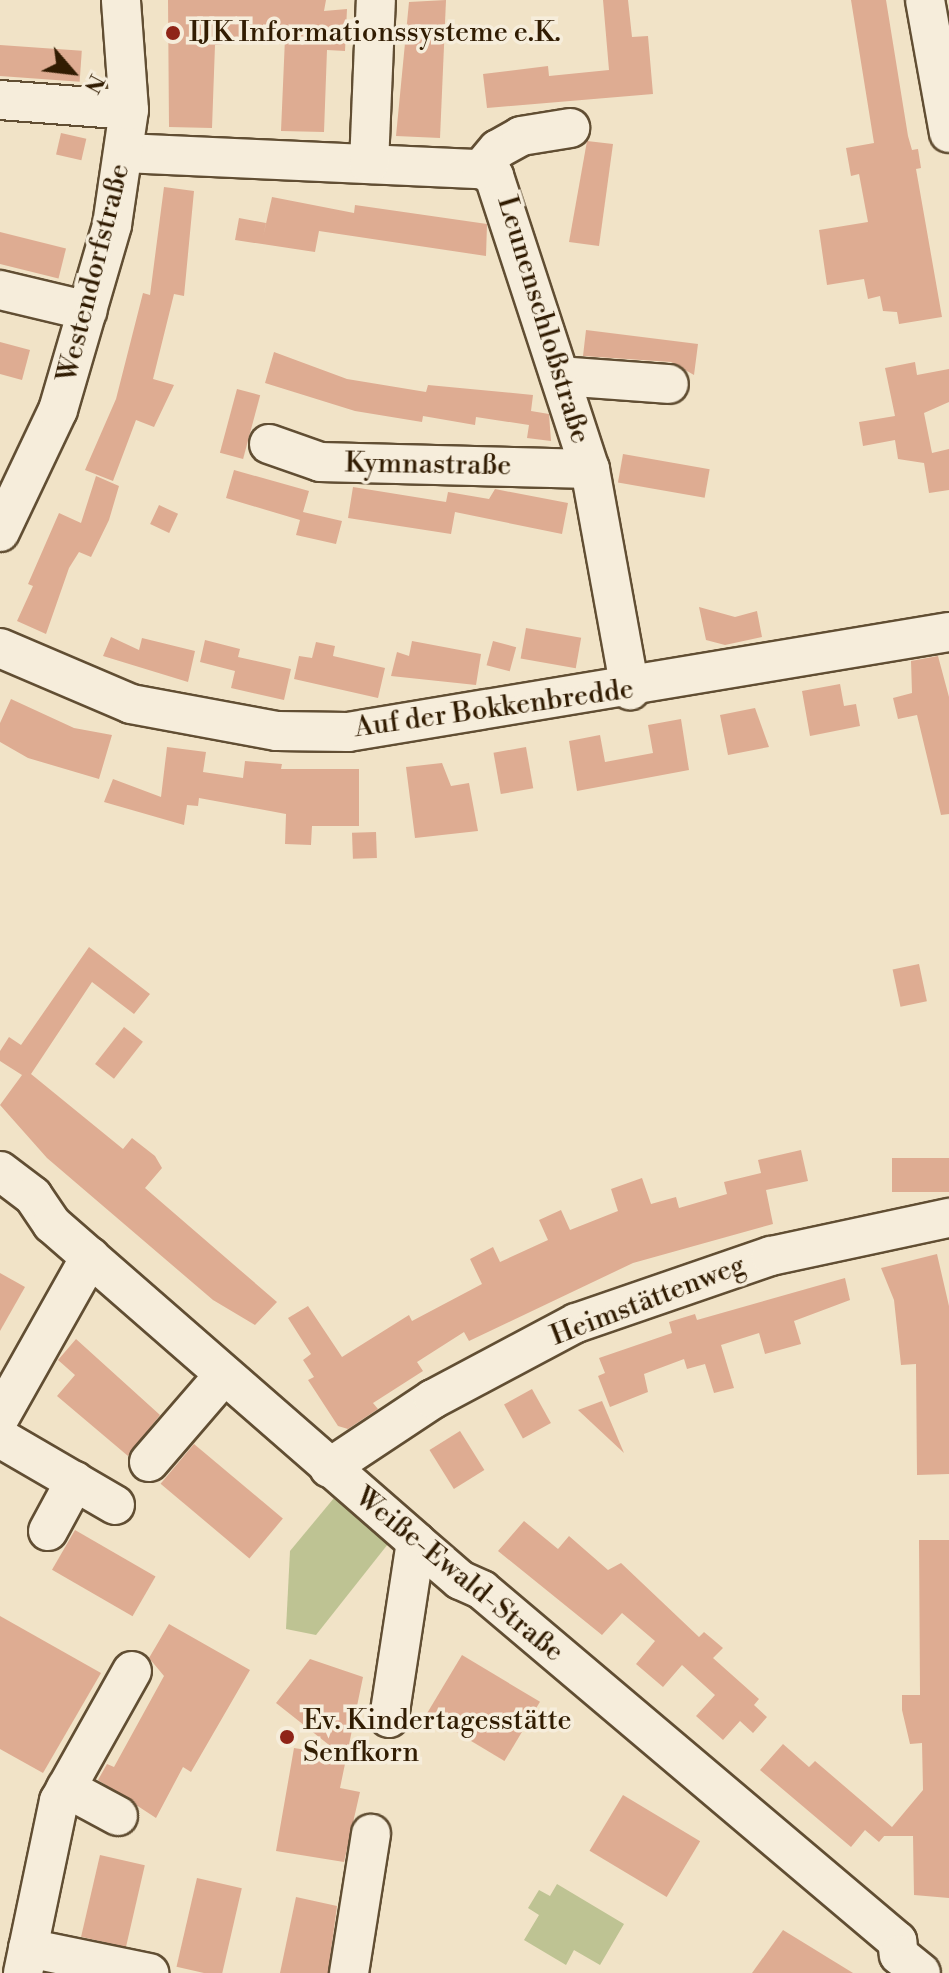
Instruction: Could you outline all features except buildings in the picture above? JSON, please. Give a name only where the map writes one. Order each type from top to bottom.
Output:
[{"type":"street","name":"Westendorfstraße","points":[[0,532],[58,410],[88,311],[124,153],[129,110],[121,0]]},
{"type":"street","points":[[369,164],[376,0]]},
{"type":"street","points":[[925,0],[949,133]]},
{"type":"street","points":[[0,100],[129,110]]},
{"type":"street","points":[[481,169],[521,136],[570,128]]},
{"type":"street","name":"Leunenschloßstraße","points":[[124,153],[481,169],[504,189],[590,469],[630,690]]},
{"type":"street","points":[[0,290],[88,311]]},
{"type":"street","points":[[560,376],[669,384]]},
{"type":"street","name":"Kymnastraße","points":[[269,444],[320,462],[590,469]]},
{"type":"street","name":"Auf der Bokkenbredde","points":[[0,648],[131,704],[277,731],[407,727],[949,632]]},
{"type":"street","name":"Weiße-Ewald-Straße","points":[[0,1171],[33,1196],[52,1224],[329,1468],[460,1580],[482,1590],[897,1941],[899,1955],[921,1973]]},
{"type":"street","name":"Heimstättenweg","points":[[329,1468],[433,1399],[576,1323],[771,1256],[949,1218]]},
{"type":"street","points":[[0,1417],[90,1257]]},
{"type":"street","points":[[149,1462],[224,1375]]},
{"type":"street","points":[[0,1438],[115,1505]]},
{"type":"street","points":[[48,1531],[75,1481]]},
{"type":"street","points":[[389,1718],[416,1542]]},
{"type":"street","points":[[132,1671],[66,1788],[26,1960],[149,1973]]},
{"type":"street","points":[[66,1788],[118,1816]]},
{"type":"street","points":[[349,1973],[371,1834]]},
{"type":"green space","points":[[334,1498],[388,1544],[316,1635],[286,1629],[290,1551]]},
{"type":"green space","points":[[557,1884],[624,1924],[600,1965],[574,1950],[566,1965],[524,1940],[539,1915],[528,1908],[539,1890],[550,1896]]},
{"type":"place","name":"IJK Informationssysteme e.K.","points":[[173,33]]},
{"type":"place","name":"Ev. Kindertagesstätte Senfkorn","points":[[287,1737]]}]
